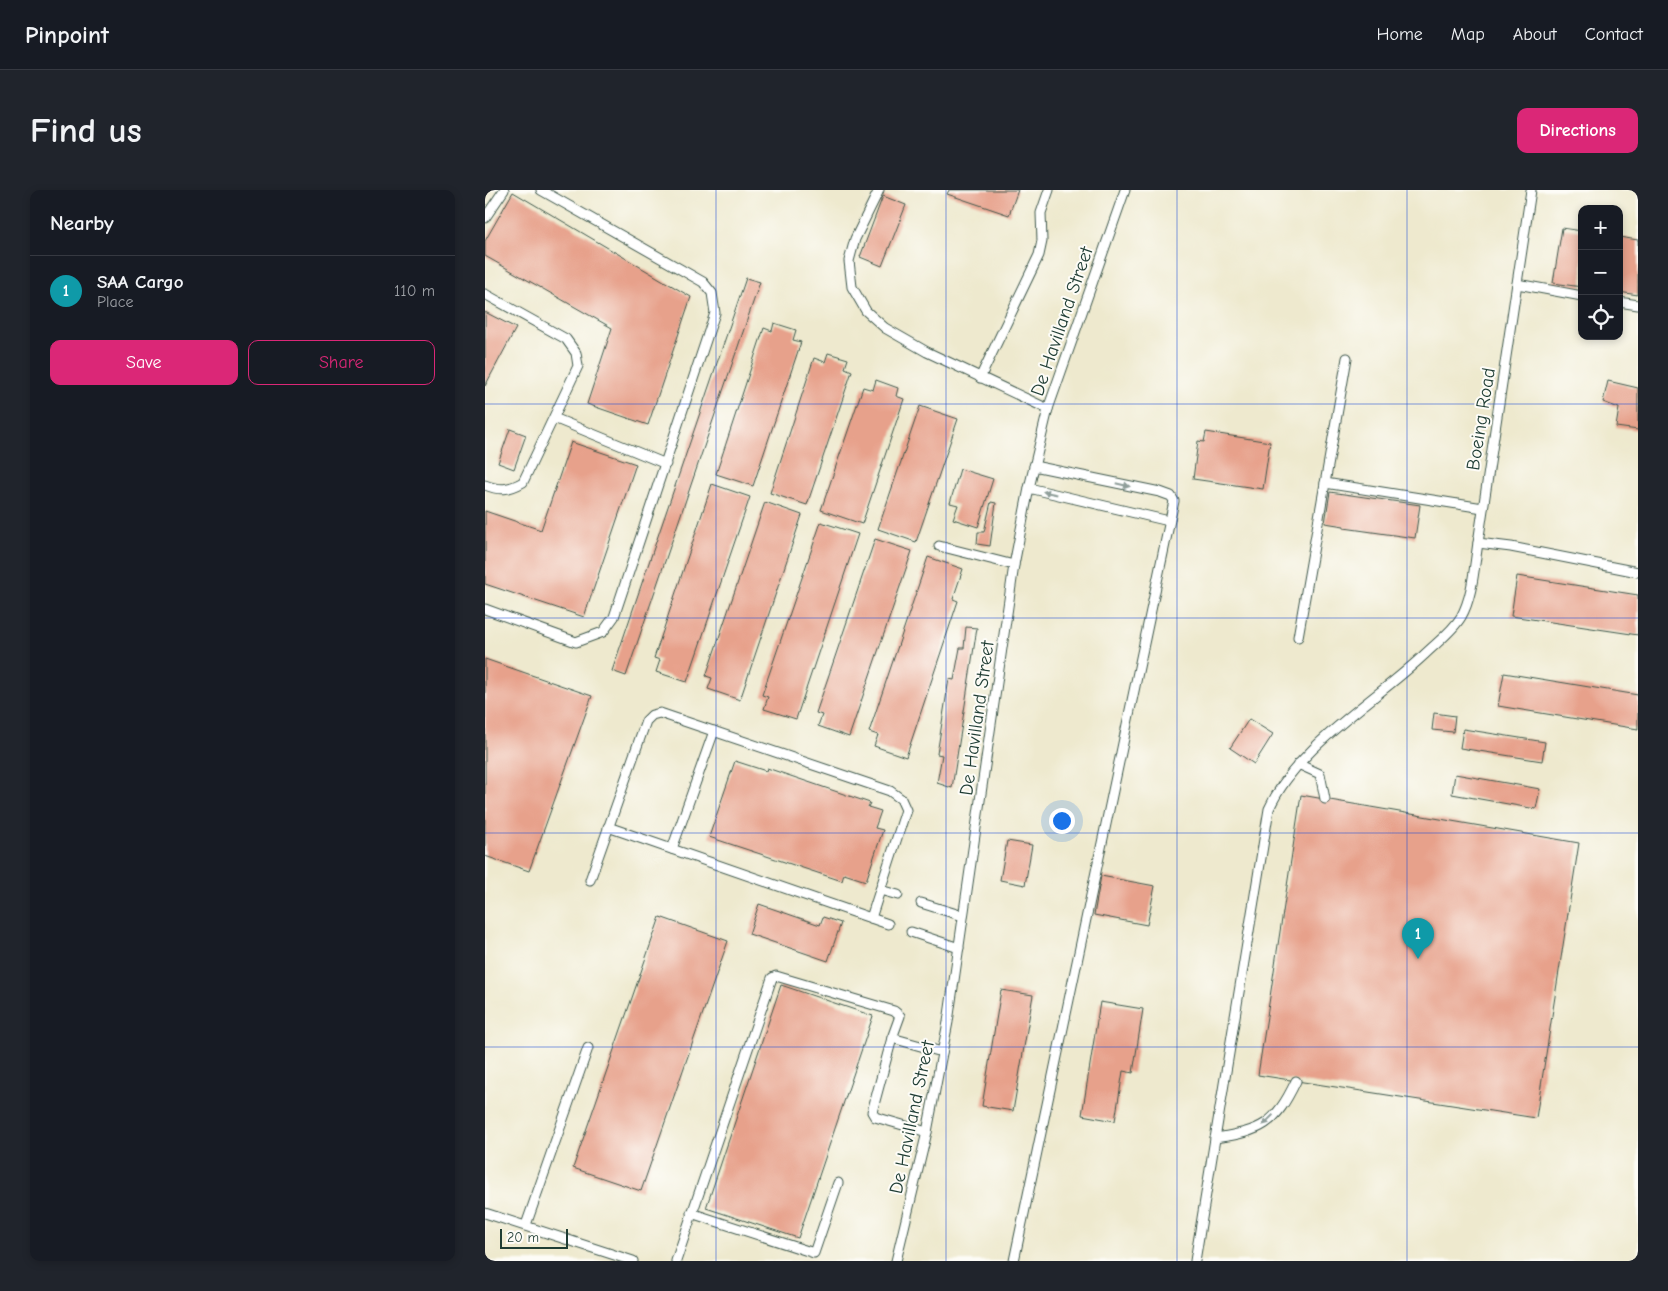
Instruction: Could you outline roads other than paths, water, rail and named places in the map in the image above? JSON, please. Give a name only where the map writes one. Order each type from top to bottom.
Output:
[{"type":"lane","points":[[485,218],[505,190]]},
{"type":"lane","points":[[485,609],[576,642],[603,632],[615,617],[715,313],[712,293],[703,282],[541,190]]},
{"type":"lane","points":[[879,190],[851,250],[849,272],[852,287],[866,311],[885,328],[927,352],[1048,409]]},
{"type":"lane","points":[[980,378],[1039,255],[1043,233],[1041,213],[1049,190]]},
{"type":"lane","name":"De Havilland Street","points":[[896,1261],[927,1132],[942,1052],[959,948],[1014,565],[1029,488],[1048,409],[1125,190]]},
{"type":"lane","name":"Boeing Road","points":[[1195,1261],[1269,809],[1277,792],[1298,764],[1438,642],[1463,612],[1469,593],[1478,543],[1531,190]]},
{"type":"lane","points":[[1517,284],[1578,295]]},
{"type":"lane","points":[[485,294],[567,339],[576,353],[578,366],[523,482],[510,490],[497,489],[485,485]]},
{"type":"lane","points":[[1623,303],[1638,305]]},
{"type":"lane","points":[[1298,637],[1347,358]]},
{"type":"lane","points":[[554,418],[665,464]]},
{"type":"lane","points":[[1014,1261],[1174,501],[1166,494],[1034,466]]},
{"type":"lane","points":[[1325,483],[1483,508]]},
{"type":"lane","points":[[1029,488],[1169,522]]},
{"type":"lane","points":[[1478,543],[1511,547],[1638,572]]},
{"type":"lane","points":[[939,546],[1014,565]]},
{"type":"lane","points":[[590,880],[646,721],[652,715],[660,713],[890,792],[901,799],[906,810],[871,918]]},
{"type":"lane","points":[[672,849],[714,731]]},
{"type":"lane","points":[[1298,764],[1320,774],[1325,799]]},
{"type":"lane","points":[[608,827],[888,924]]},
{"type":"lane","points":[[880,890],[898,895]]},
{"type":"lane","points":[[921,903],[963,916]]},
{"type":"lane","points":[[911,932],[959,948]]},
{"type":"lane","points":[[676,1261],[771,978],[777,976],[898,1012],[900,1016],[892,1038],[872,1112],[875,1118],[927,1132]]},
{"type":"lane","points":[[892,1038],[942,1052]]},
{"type":"lane","points":[[526,1225],[588,1048]]},
{"type":"lane","points":[[1215,1138],[1262,1127],[1281,1107],[1296,1081]]},
{"type":"lane","points":[[691,1213],[813,1257],[838,1183]]},
{"type":"lane","points":[[485,1214],[526,1225],[633,1261]]},
{"type":"place","name":"SAA Cargo","points":[[1418,959]]}]
